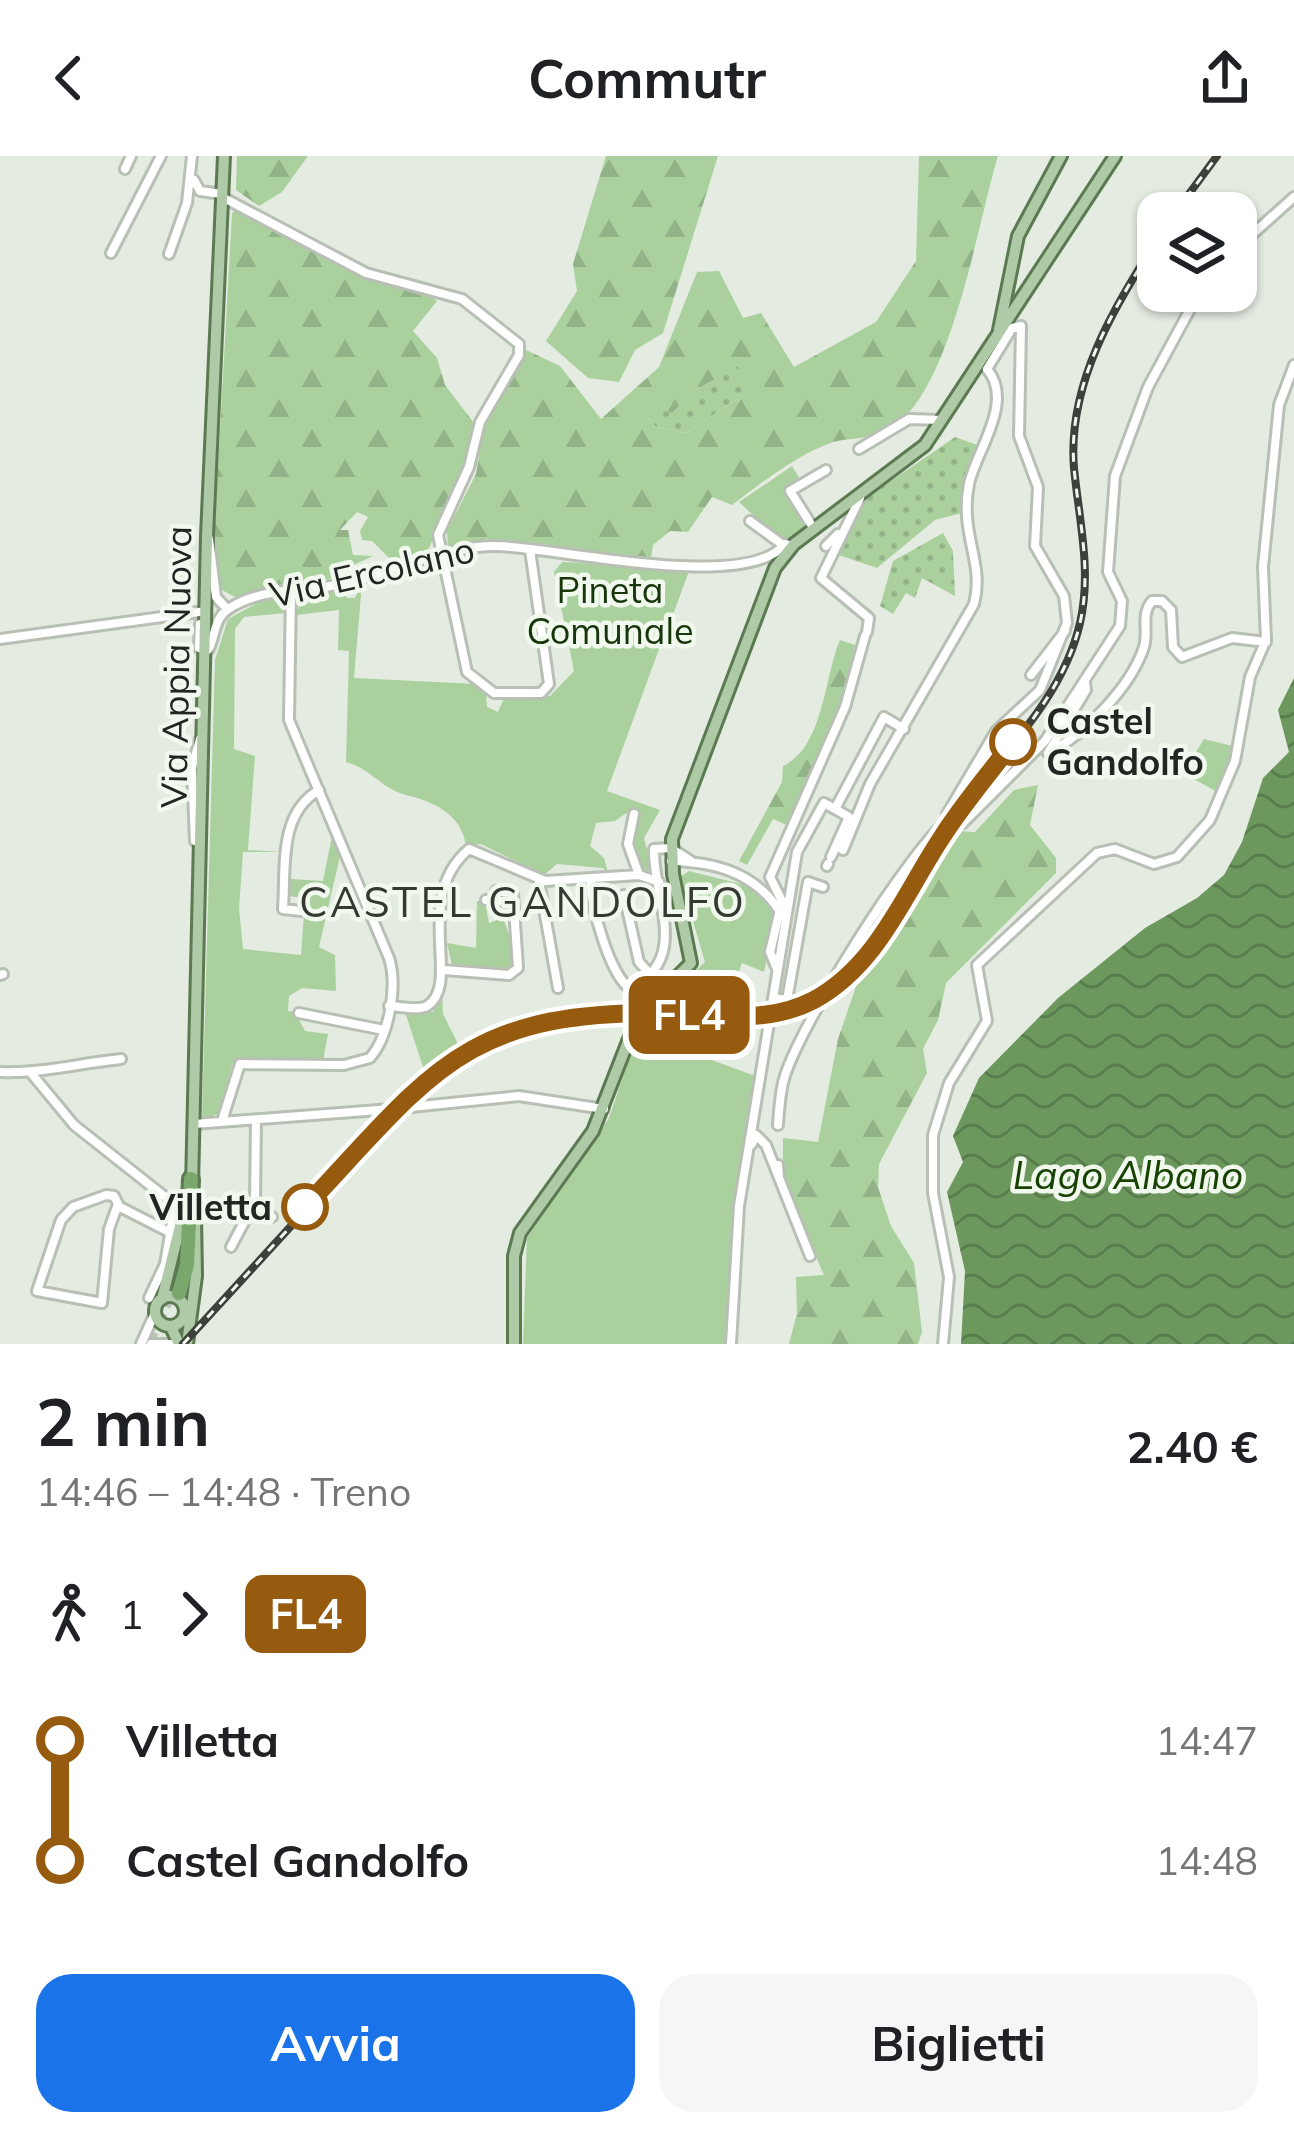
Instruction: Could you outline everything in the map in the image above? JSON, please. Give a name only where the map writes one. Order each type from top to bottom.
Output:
[{"type":"highway","points":[[167,1302],[188,1236],[191,1179]]},
{"type":"main road","name":"Via Appia Nuova","points":[[180,1344],[189,1328],[196,1262],[192,1124],[207,536],[224,156]]},
{"type":"main road","points":[[1000,334],[1018,236],[1061,156]]},
{"type":"main road","points":[[514,1344],[514,1256],[520,1233],[604,1109],[638,1016],[691,964],[672,861],[776,568],[788,546],[895,472],[930,422],[981,370],[1115,156]]},
{"type":"main road","points":[[1002,304],[1014,313]]},
{"type":"main road","name":"Via Appia Nuova","points":[[167,1302],[191,1179]]},
{"type":"main road","points":[[180,1344],[170,1327],[167,1302],[196,1262]]},
{"type":"main road","points":[[167,1302],[170,1327]]},
{"type":"main road","points":[[167,1302],[189,1328]]},
{"type":"street","points":[[125,169],[131,156]]},
{"type":"street","points":[[111,253],[161,156]]},
{"type":"street","points":[[194,156],[197,188],[222,196],[366,273],[463,299],[519,344],[519,355],[478,424],[469,467],[440,528],[439,543],[446,557],[467,672],[494,693],[544,692],[549,682],[530,550]]},
{"type":"street","points":[[169,254],[187,203],[194,156]]},
{"type":"street","points":[[1257,230],[1294,197]]},
{"type":"street","points":[[950,818],[971,820],[1046,741],[1122,620],[1122,601],[1108,573],[1111,498],[1122,453],[1148,386],[1189,312]]},
{"type":"street","points":[[778,1125],[784,1079],[813,1019],[873,917],[950,818],[948,806],[996,731],[1040,690],[1066,630],[1066,600],[1036,549],[1038,487],[1019,433],[1021,326],[1012,328],[981,370],[993,378],[993,423],[970,480],[964,521],[977,573],[976,597],[870,784],[843,850],[836,846]]},
{"type":"street","points":[[943,1344],[950,1277],[933,1193],[932,1142],[943,1096],[988,1019],[975,975],[985,953],[1099,852],[1115,849],[1159,864],[1179,856],[1200,835],[1237,755],[1250,677],[1265,642],[1263,567],[1279,405],[1294,365]]},
{"type":"street","points":[[859,449],[930,422]]},
{"type":"street","points":[[814,530],[790,490],[826,470]]},
{"type":"street","points":[[777,970],[770,952],[782,902],[770,877],[845,707],[866,634],[868,618],[821,578],[860,498]]},
{"type":"street","points":[[750,521],[788,546]]},
{"type":"street","points":[[826,546],[848,525]]},
{"type":"street","points":[[205,651],[230,608],[217,598],[207,536]]},
{"type":"street","name":"Via Ercolano","points":[[230,608],[490,545],[712,564],[762,562],[788,546]]},
{"type":"street","points":[[222,1121],[240,1064],[356,1064],[374,1055],[389,1006],[391,963],[289,720],[291,590]]},
{"type":"street","points":[[1085,682],[1086,690],[1048,753],[1080,730],[1124,682],[1143,650],[1145,609],[1154,600],[1170,608],[1173,647],[1180,657],[1207,652],[1232,638],[1265,642]]},
{"type":"street","points":[[0,639],[206,611]]},
{"type":"street","points":[[1031,675],[1054,638],[1066,630]]},
{"type":"street","points":[[835,809],[884,717],[904,729]]},
{"type":"street","points":[[195,841],[192,768],[204,733]]},
{"type":"street","points":[[301,911],[284,909],[290,824],[298,807],[319,790]]},
{"type":"street","points":[[731,1344],[732,1263],[772,998],[798,850],[824,802],[850,817],[829,862]]},
{"type":"street","points":[[634,814],[628,844],[639,874]]},
{"type":"street","points":[[389,1006],[429,1005],[444,970],[437,905],[447,873],[472,848],[539,879],[639,874],[659,882]]},
{"type":"street","points":[[591,879],[592,905],[622,985],[631,989],[651,975],[666,942],[653,850],[672,861],[691,861],[761,884],[780,912]]},
{"type":"street","points":[[672,861],[691,861]]},
{"type":"street","points":[[539,879],[558,988]]},
{"type":"street","points":[[772,998],[787,1000],[808,882],[823,887]]},
{"type":"street","points":[[444,970],[514,972],[520,960],[513,893],[496,891]]},
{"type":"street","points":[[624,895],[639,962],[651,975]]},
{"type":"street","points":[[486,900],[513,902]]},
{"type":"street","points":[[299,1013],[384,1030]]},
{"type":"street","points":[[0,1072],[31,1073],[122,1059]]},
{"type":"street","points":[[31,1073],[74,1125],[174,1203],[164,1266],[167,1302],[141,1344]]},
{"type":"street","points":[[192,1124],[519,1096],[604,1109]]},
{"type":"street","points":[[231,1246],[255,1201],[256,1120]]},
{"type":"street","points":[[748,1150],[755,1136],[761,1137],[810,1256]]},
{"type":"street","points":[[778,1165],[779,1178]]},
{"type":"street","points":[[118,1206],[110,1223],[100,1305],[37,1292],[69,1210],[109,1195],[118,1206],[171,1233]]},
{"type":"street","points":[[255,1201],[272,1217]]},
{"type":"street","points":[[152,1342],[170,1327]]},
{"type":"street","points":[[152,1342],[180,1344]]},
{"type":"green space","points":[[237,156],[308,156],[282,192],[259,206],[236,190]]},
{"type":"green space","points":[[606,156],[718,156],[663,333],[635,350],[619,382],[588,378],[546,341],[577,291],[573,264]]},
{"type":"green space","points":[[919,156],[998,156],[945,347],[909,412],[887,431],[820,447],[732,505],[712,497],[688,532],[670,531],[653,545],[651,558],[487,539],[448,551],[447,531],[476,474],[483,431],[526,350],[560,366],[601,419],[659,367],[697,272],[719,271],[743,318],[761,313],[794,367],[876,322],[916,261]],"holes":[[[738,366],[748,392],[686,433],[656,427],[647,417],[647,405],[672,413],[697,389]]]},
{"type":"green space","points":[[239,208],[370,280],[425,291],[437,301],[413,331],[437,358],[445,385],[474,423],[459,484],[428,550],[393,562],[372,541],[362,540],[360,531],[368,517],[357,512],[340,530],[348,530],[353,555],[373,556],[351,566],[351,576],[279,585],[237,598],[218,588],[214,539],[232,213]]},
{"type":"green space","points":[[738,365],[748,392],[686,433],[656,427],[647,417],[646,404],[672,413],[697,389]]},
{"type":"green space","points":[[955,437],[983,447],[967,483],[962,513],[935,520],[877,568],[836,554],[862,501]]},
{"type":"green space","points":[[792,466],[800,479],[784,490],[805,527],[783,543],[739,502]]},
{"type":"green space","points":[[943,533],[953,551],[955,596],[922,578],[915,598],[906,593],[893,614],[880,606],[893,561]]},
{"type":"green space","name":"Pineta Comunale","points":[[562,562],[686,569],[688,574],[665,636],[653,632],[649,643],[659,649],[607,791],[660,810],[644,838],[653,874],[640,867],[632,848],[639,815],[631,810],[615,821],[596,823],[590,846],[604,858],[608,873],[603,868],[557,864],[544,875],[481,844],[466,846],[458,825],[444,810],[398,792],[346,762],[349,651],[338,650],[339,610],[296,615],[302,594],[346,587],[347,598],[355,598],[362,583],[354,678],[476,684],[486,691],[487,707],[498,712],[504,698],[550,696],[574,671],[554,572]]},
{"type":"green space","points":[[276,593],[286,613],[244,617],[235,629],[234,749],[255,756],[248,850],[283,852],[243,852],[239,909],[243,949],[301,955],[305,899],[290,896],[291,879],[323,881],[332,836],[340,856],[319,947],[335,955],[336,991],[302,988],[289,996],[288,1011],[295,1012],[305,1031],[328,1034],[323,1061],[239,1058],[232,1065],[219,1114],[202,1119],[215,660],[228,619]]},
{"type":"green space","points":[[840,640],[855,645],[841,708],[789,826],[773,819],[747,865],[739,861],[782,782],[783,766],[797,757],[815,728]]},
{"type":"green space","points":[[1204,739],[1236,747],[1219,793],[1183,773]]},
{"type":"green space","points":[[1038,785],[1030,825],[1056,858],[1056,873],[946,983],[938,1020],[923,1049],[927,1073],[879,1164],[878,1187],[891,1226],[914,1263],[922,1332],[918,1344],[789,1344],[797,1313],[796,1277],[824,1275],[783,1182],[783,1138],[818,1142],[838,1039],[862,969],[890,938],[955,831],[975,832],[1014,790]]},
{"type":"green space","points":[[689,871],[761,889],[777,913],[764,972],[742,963],[709,1059],[758,1077],[731,1226],[727,1344],[523,1344],[527,1238],[609,1118],[641,1024],[705,962],[680,877]]},
{"type":"green space","points":[[477,901],[485,901],[489,923],[497,920],[498,911],[509,911],[509,921],[504,921],[517,955],[508,969],[452,965],[447,943],[476,948]]},
{"type":"green space","points":[[442,990],[443,1014],[460,1048],[426,1076],[405,1012],[433,1012]]},
{"type":"water","name":"Lago Albano","points":[[1294,678],[1294,1344],[961,1344],[965,1271],[947,1192],[963,1162],[953,1136],[979,1078],[1058,998],[1145,928],[1197,898],[1224,875],[1242,842],[1263,778],[1289,752],[1278,710]]},
{"type":"tunnel","points":[[146,1344],[171,1290]]},
{"type":"railway","points":[[1190,192],[1217,156]]},
{"type":"railway","points":[[867,954],[951,823],[1043,704],[1071,652],[1085,584],[1074,468],[1078,407],[1097,348],[1137,272]]},
{"type":"railway","points":[[183,1344],[423,1082],[475,1045],[529,1026]]},
{"type":"train","name":"FL4","points":[[305,1207],[408,1096],[475,1045],[567,1017],[614,1012],[737,1019],[778,1012],[817,998],[876,944],[938,842],[1013,742]]},
{"type":"place","name":"Castel Gandolfo","points":[[1013,742]]},
{"type":"place","name":"Villetta","points":[[305,1207]]},
{"type":"district","name":"CASTEL GANDOLFO","points":[[523,902]]}]
